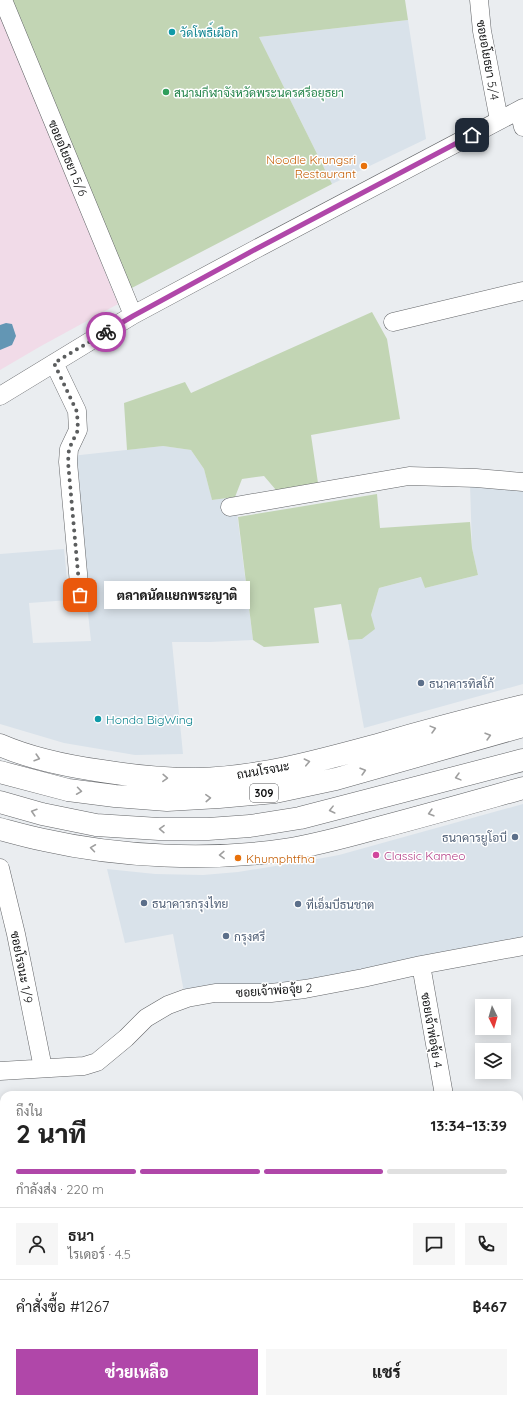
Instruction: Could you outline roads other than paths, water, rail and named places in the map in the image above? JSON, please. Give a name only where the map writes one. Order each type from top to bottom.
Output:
[{"type":"main road","name":"ถนนโรจนะ","points":[[0,744],[14,751],[42,760],[95,770],[162,778],[196,779],[274,770],[339,755],[523,706]]},
{"type":"main road","name":"ถนนโรจนะ","points":[[0,772],[68,790],[115,796],[166,800],[219,797],[275,792],[336,779],[523,726]]},
{"type":"main road","points":[[0,802],[42,814],[96,825],[159,829],[208,829],[250,826],[300,818],[523,760]]},
{"type":"main road","points":[[0,829],[44,840],[115,851],[157,855],[198,856],[245,854],[284,850],[332,840],[523,788]]},
{"type":"street","name":"ซอยอโยธยา 5/6","points":[[3,0],[133,316]]},
{"type":"street","name":"ซอยอโยธยา 5/4","points":[[478,0],[482,31],[499,120]]},
{"type":"street","points":[[0,396],[133,316],[256,249],[521,109],[523,128]]},
{"type":"street","points":[[393,322],[523,291]]},
{"type":"street","points":[[54,363],[77,412],[78,430],[69,449],[68,462],[80,595]]},
{"type":"street","points":[[230,507],[409,476],[476,478],[523,482]]},
{"type":"street","name":"ซอยโรจนะ 1/9","points":[[0,868],[16,934],[43,1068]]},
{"type":"street","name":"ซอยเจ้าพ่อจุ้ย 2","points":[[0,1070],[84,1066],[97,1062],[126,1038],[146,1018],[168,1005],[186,998],[215,993],[271,993],[305,989],[523,946]]},
{"type":"street","name":"ซอยเจ้าพ่อจุ้ย 4","points":[[421,965],[443,1091]]},
{"type":"water","points":[[6,323],[12,324],[16,336],[12,345],[0,350],[0,325]]},
{"type":"place","name":"วัดโพธิ์เผือก","points":[[172,32]]},
{"type":"place","name":"สนามกีฬาจังหวัดพระนครศรีอยุธยา","points":[[166,92]]},
{"type":"place","name":"Noodle Krungsri Restaurant","points":[[364,166]]},
{"type":"place","name":"ตลาดนัดแยกพระญาติ","points":[[80,595]]},
{"type":"place","name":"ธนาคารทิสโก้","points":[[421,683]]},
{"type":"place","name":"Honda BigWing","points":[[98,719]]},
{"type":"place","name":"ธนาคารยูโอบี","points":[[515,837]]},
{"type":"place","name":"Classic Kameo","points":[[376,855]]},
{"type":"place","name":"Khumphtfha","points":[[238,858]]},
{"type":"place","name":"ธนาคารกรุงไทย","points":[[144,903]]},
{"type":"place","name":"ทีเอ็มบีธนชาต","points":[[298,904]]},
{"type":"place","name":"กรุงศรี","points":[[226,936]]}]
